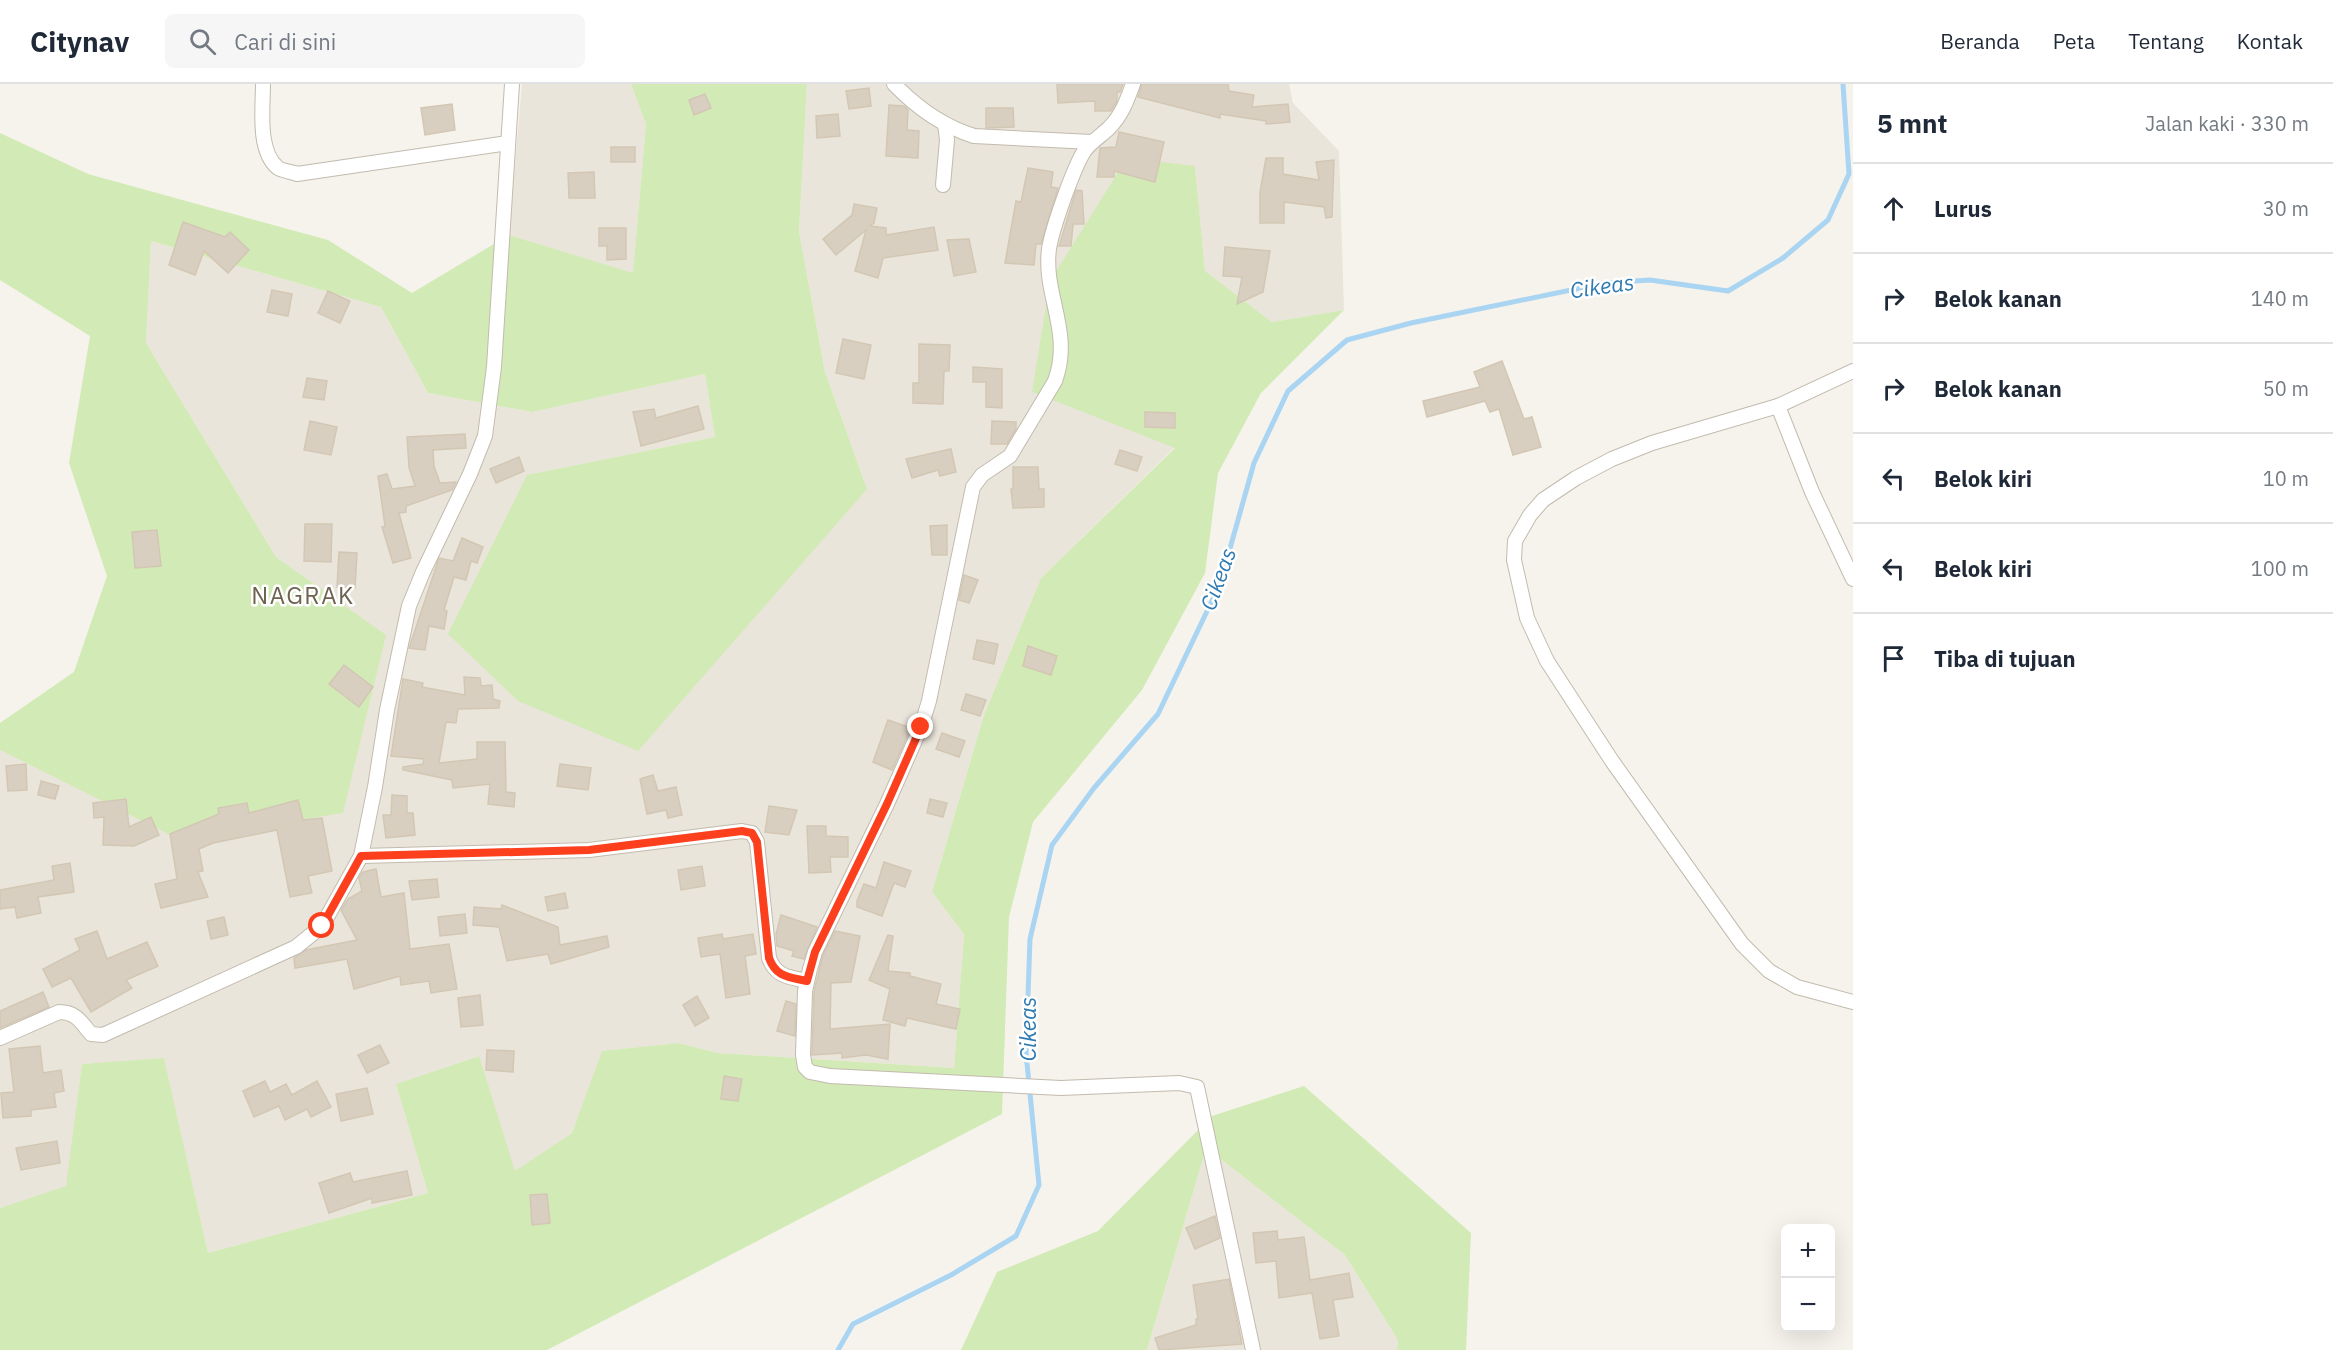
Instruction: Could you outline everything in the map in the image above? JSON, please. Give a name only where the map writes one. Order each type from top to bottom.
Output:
[{"type":"street","points":[[263,84],[263,119],[267,149],[278,168],[297,174],[508,143]]},
{"type":"street","points":[[0,1038],[59,1012],[69,1012],[77,1017],[91,1034],[104,1035],[297,947],[322,926],[361,856],[375,788],[387,710],[409,606],[470,474],[485,436],[494,367],[512,84]]},
{"type":"street","points":[[894,84],[921,109],[945,124],[974,135],[1092,142]]},
{"type":"street","points":[[1133,84],[1119,117],[1085,150],[1071,183],[1050,249],[1049,265],[1061,336],[1060,368],[1046,397],[1010,456],[1002,464],[982,475],[973,487],[929,701],[921,727],[887,804],[815,952],[807,981],[803,1047],[805,1067],[810,1071],[830,1076],[1061,1088],[1179,1083],[1197,1087],[1253,1350]]},
{"type":"street","points":[[943,185],[947,140],[945,124]]},
{"type":"street","points":[[1853,371],[1778,406],[1652,443],[1612,459],[1575,478],[1543,500],[1530,515],[1515,541],[1514,560],[1527,618],[1547,661],[1612,760],[1742,944],[1769,971],[1797,987],[1853,1002]]},
{"type":"street","points":[[1778,406],[1812,492],[1853,579]]},
{"type":"street","points":[[361,856],[589,850],[742,831],[752,833],[757,842],[769,958],[773,970],[783,976],[807,981]]},
{"type":"shaded area","points":[[522,84],[631,84],[646,124],[633,274],[509,235]]},
{"type":"shaded area","points":[[807,84],[1289,84],[1293,103],[1339,151],[1344,310],[1272,322],[1205,271],[1195,166],[1033,392],[1175,447],[1041,578],[984,715],[932,892],[964,934],[954,1068],[718,1053],[678,1043],[603,1051],[572,1133],[514,1172],[478,1056],[396,1084],[428,1193],[208,1253],[164,1059],[82,1064],[67,1186],[0,1208],[0,750],[178,839],[385,635],[276,557],[146,343],[151,241],[381,307],[428,393],[532,412],[705,374],[715,437],[527,475],[867,489],[825,372],[799,232]]},
{"type":"shaded area","points":[[1206,1148],[1345,1255],[1398,1340],[1397,1350],[1147,1350]]},
{"type":"green space","points":[[631,84],[807,84],[799,232],[825,372],[867,489],[638,751],[518,701],[448,634],[527,475],[715,437],[705,374],[532,412],[428,393],[381,307],[151,241],[146,343],[276,557],[386,635],[343,813],[178,839],[0,750],[0,723],[74,672],[107,576],[69,463],[90,336],[0,280],[0,133],[88,174],[328,240],[412,293],[509,235],[633,273],[646,124]]},
{"type":"green space","points":[[1127,158],[1195,166],[1205,271],[1272,322],[1344,310],[1261,393],[1218,473],[1205,573],[1142,690],[1033,822],[1009,917],[1002,1114],[547,1350],[0,1350],[0,1208],[66,1186],[82,1064],[164,1058],[208,1253],[428,1193],[396,1084],[479,1056],[515,1171],[572,1133],[602,1051],[678,1043],[718,1053],[954,1068],[964,934],[932,892],[984,715],[1041,578],[1175,448],[1032,392],[1050,281]]},
{"type":"green space","points":[[1304,1086],[1471,1233],[1466,1350],[1397,1350],[1398,1340],[1345,1255],[1206,1148],[1147,1350],[961,1350],[997,1272],[1098,1231],[1212,1116]]},
{"type":"building","points":[[1057,84],[1123,84],[1120,92],[1117,92],[1117,101],[1111,111],[1095,111],[1095,101],[1058,103]]},
{"type":"building","points":[[1142,84],[1228,84],[1229,91],[1254,95],[1252,107],[1288,104],[1290,122],[1266,124],[1266,121],[1220,114],[1220,118],[1138,97]]},
{"type":"building","points":[[869,88],[871,106],[849,109],[846,91]]},
{"type":"building","points":[[705,94],[711,108],[694,115],[689,100]]},
{"type":"building","points":[[452,104],[455,130],[425,135],[421,108]]},
{"type":"building","points":[[889,105],[904,106],[908,110],[907,130],[919,131],[918,158],[886,156]]},
{"type":"building","points":[[986,108],[1013,108],[1014,127],[986,128]]},
{"type":"building","points":[[838,114],[840,136],[817,138],[816,116]]},
{"type":"building","points":[[1119,132],[1164,142],[1155,182],[1114,171],[1114,177],[1097,177],[1100,148],[1116,147]]},
{"type":"building","points":[[611,147],[635,147],[635,162],[611,162]]},
{"type":"building","points":[[1266,158],[1283,158],[1283,174],[1319,180],[1316,162],[1334,160],[1332,217],[1326,218],[1324,207],[1284,202],[1284,223],[1260,223],[1260,192]]},
{"type":"building","points":[[1028,168],[1053,172],[1051,187],[1058,188],[1041,244],[1036,244],[1034,265],[1005,263],[1016,201],[1021,202]]},
{"type":"building","points":[[594,172],[595,198],[569,198],[568,173]]},
{"type":"building","points":[[1076,190],[1082,191],[1084,224],[1073,224],[1071,246],[1059,246]]},
{"type":"building","points":[[854,204],[877,208],[874,223],[870,226],[886,228],[886,235],[934,227],[938,250],[883,258],[878,278],[855,271],[866,230],[836,255],[823,239],[852,215]]},
{"type":"building","points":[[183,222],[225,237],[230,232],[249,250],[228,273],[204,251],[195,275],[169,265]]},
{"type":"building","points":[[599,228],[626,228],[626,259],[607,260],[607,246],[599,246]]},
{"type":"building","points":[[969,239],[976,272],[954,276],[947,240]]},
{"type":"building","points":[[1225,247],[1270,251],[1263,292],[1237,304],[1242,277],[1223,276]]},
{"type":"building","points":[[272,290],[292,294],[288,316],[267,312]]},
{"type":"building","points":[[328,291],[350,301],[340,323],[318,313]]},
{"type":"building","points":[[843,339],[871,345],[864,379],[836,373]]},
{"type":"building","points":[[919,344],[950,345],[949,371],[944,371],[943,404],[913,403],[913,383],[919,383]]},
{"type":"building","points":[[1502,361],[1524,419],[1532,417],[1541,447],[1513,455],[1499,409],[1490,412],[1485,401],[1427,417],[1423,401],[1480,387],[1474,372]]},
{"type":"building","points":[[973,367],[1002,369],[1002,408],[986,407],[986,382],[973,382]]},
{"type":"building","points":[[307,378],[327,381],[324,400],[303,397]]},
{"type":"building","points":[[698,406],[704,429],[641,446],[633,412],[654,409],[656,418]]},
{"type":"building","points":[[1145,412],[1175,413],[1175,428],[1145,427]]},
{"type":"building","points":[[310,421],[337,427],[331,455],[304,450]]},
{"type":"building","points":[[992,421],[1016,422],[1016,429],[1007,444],[991,444]]},
{"type":"building","points":[[465,434],[466,448],[433,450],[434,466],[440,483],[456,482],[452,490],[406,506],[406,512],[399,513],[411,558],[393,563],[382,527],[385,526],[378,476],[387,474],[392,489],[415,486],[409,467],[407,437]]},
{"type":"building","points":[[951,449],[956,472],[940,476],[938,470],[912,478],[906,459]]},
{"type":"building","points":[[1120,450],[1142,457],[1137,471],[1115,464]]},
{"type":"building","points":[[519,457],[524,471],[496,483],[490,469]]},
{"type":"building","points":[[1013,467],[1038,467],[1039,489],[1044,489],[1044,507],[1013,508],[1011,489],[1013,489]]},
{"type":"building","points":[[305,524],[332,524],[331,562],[304,561]]},
{"type":"building","points":[[947,525],[947,555],[932,555],[930,526]]},
{"type":"building","points":[[157,530],[161,566],[135,568],[132,532]]},
{"type":"building","points":[[462,538],[483,547],[477,563],[471,561],[466,580],[454,577],[444,610],[447,611],[444,629],[429,626],[425,650],[409,648],[439,558],[453,561]]},
{"type":"building","points":[[339,552],[357,553],[355,588],[337,587]]},
{"type":"building","points":[[964,575],[978,580],[969,603],[959,600]]},
{"type":"building","points":[[977,640],[998,644],[994,664],[973,659]]},
{"type":"building","points":[[1028,646],[1057,656],[1051,675],[1023,666]]},
{"type":"building","points":[[344,665],[373,687],[359,707],[329,684]]},
{"type":"building","points":[[464,677],[480,678],[481,686],[492,685],[493,699],[500,701],[499,708],[458,709],[456,723],[446,722],[439,763],[477,759],[477,742],[505,742],[506,792],[515,793],[514,807],[488,804],[490,784],[453,788],[452,780],[403,770],[403,767],[423,764],[424,759],[391,756],[403,679],[423,683],[422,687],[465,695]]},
{"type":"building","points":[[966,694],[986,700],[980,716],[961,710]]},
{"type":"building","points":[[888,720],[911,728],[892,770],[873,762]]},
{"type":"building","points":[[942,733],[965,741],[959,757],[936,749]]},
{"type":"building","points":[[26,764],[27,790],[8,791],[6,766]]},
{"type":"building","points":[[560,764],[591,768],[588,790],[557,786]]},
{"type":"building","points":[[653,775],[658,791],[676,787],[682,815],[668,818],[666,810],[647,814],[640,779]]},
{"type":"building","points":[[41,781],[59,786],[55,799],[38,795]]},
{"type":"building","points":[[392,795],[407,796],[407,813],[413,813],[415,835],[386,838],[383,815],[391,815]]},
{"type":"building","points":[[126,799],[129,827],[151,817],[159,835],[134,846],[103,845],[104,817],[94,818],[93,803]]},
{"type":"building","points":[[930,799],[947,803],[943,817],[927,813]]},
{"type":"building","points":[[298,800],[303,820],[322,818],[332,871],[308,876],[312,893],[290,897],[277,830],[213,843],[199,849],[203,871],[198,872],[208,897],[161,908],[155,884],[177,879],[170,834],[219,814],[218,808],[247,803],[249,813]]},
{"type":"building","points":[[769,806],[797,810],[789,835],[765,832]]},
{"type":"building","points":[[807,826],[826,826],[826,836],[848,837],[848,857],[830,857],[831,872],[809,873]]},
{"type":"building","points":[[884,862],[911,871],[905,887],[894,883],[882,916],[857,907],[857,901],[864,884],[876,888]]},
{"type":"building","points":[[70,863],[74,892],[38,897],[41,913],[17,918],[15,907],[0,909],[0,890],[54,880],[52,866]]},
{"type":"building","points":[[702,866],[705,886],[681,890],[678,870]]},
{"type":"building","points":[[376,869],[381,897],[404,893],[410,949],[449,944],[457,989],[431,993],[429,981],[401,985],[400,976],[354,989],[347,959],[295,968],[294,958],[306,950],[357,940],[341,910],[348,899],[362,891],[359,878],[363,872]]},
{"type":"building","points":[[437,879],[439,897],[412,900],[409,881]]},
{"type":"building","points":[[565,893],[568,908],[548,911],[545,897]]},
{"type":"building","points":[[502,905],[558,927],[560,945],[607,936],[609,947],[551,964],[548,954],[507,961],[499,927],[473,925],[474,907],[501,909]]},
{"type":"building","points":[[465,914],[467,933],[440,936],[438,917]]},
{"type":"building","points":[[781,915],[817,927],[804,959],[792,956],[794,951],[777,946],[776,934]]},
{"type":"building","points":[[224,917],[228,935],[211,939],[207,921]]},
{"type":"building","points":[[97,931],[107,959],[147,942],[158,966],[126,980],[132,988],[91,1012],[71,978],[52,987],[43,969],[80,950],[75,939]]},
{"type":"building","points":[[835,931],[860,936],[851,982],[831,983],[830,1029],[890,1024],[888,1059],[866,1055],[842,1058],[842,1053],[812,1055],[814,992],[823,955]]},
{"type":"building","points":[[722,934],[723,939],[753,934],[756,954],[745,956],[750,994],[726,998],[720,954],[701,957],[698,938]]},
{"type":"building","points":[[888,935],[893,936],[888,971],[910,973],[910,976],[941,984],[936,1004],[960,1009],[956,1029],[907,1018],[905,1026],[883,1020],[890,989],[869,980]]},
{"type":"building","points":[[43,992],[49,1007],[0,1028],[0,1011]]},
{"type":"building","points":[[480,995],[483,1025],[461,1027],[458,998]]},
{"type":"building","points":[[697,996],[709,1018],[695,1026],[683,1005]]},
{"type":"building","points":[[786,1001],[796,1004],[795,1036],[777,1031]]},
{"type":"building","points":[[380,1045],[389,1063],[367,1073],[358,1055]]},
{"type":"building","points":[[40,1046],[43,1073],[61,1070],[64,1091],[54,1093],[56,1107],[31,1110],[31,1116],[3,1118],[1,1093],[14,1092],[9,1049]]},
{"type":"building","points":[[487,1050],[514,1051],[513,1072],[486,1070]]},
{"type":"building","points":[[724,1076],[742,1079],[738,1101],[721,1099]]},
{"type":"building","points":[[265,1081],[270,1092],[286,1084],[292,1095],[317,1081],[331,1107],[311,1117],[307,1109],[285,1120],[279,1106],[254,1117],[243,1091]]},
{"type":"building","points":[[367,1088],[373,1114],[341,1121],[336,1094]]},
{"type":"building","points":[[57,1141],[60,1163],[21,1170],[16,1148]]},
{"type":"building","points":[[407,1171],[412,1195],[372,1203],[372,1198],[329,1213],[319,1183],[350,1173],[353,1182]]},
{"type":"building","points":[[547,1194],[550,1223],[532,1225],[530,1195]]},
{"type":"building","points":[[1215,1216],[1220,1238],[1195,1249],[1186,1228]]},
{"type":"building","points":[[1277,1231],[1278,1240],[1304,1237],[1310,1280],[1349,1273],[1353,1297],[1333,1300],[1339,1336],[1320,1339],[1312,1293],[1279,1298],[1276,1261],[1256,1263],[1253,1233]]},
{"type":"building","points":[[1229,1279],[1242,1344],[1159,1350],[1155,1338],[1196,1325],[1196,1319],[1198,1319],[1193,1285]]},
{"type":"waterway","name":"Cikeas","points":[[838,1350],[853,1324],[951,1275],[1016,1236],[1039,1185],[1026,1053],[1030,939],[1052,845],[1094,788],[1158,714],[1220,584],[1254,463],[1288,391],[1347,340],[1411,323],[1605,283],[1650,280],[1728,291],[1783,258],[1828,220],[1849,174],[1843,84]]},
{"type":"district","name":"NAGRAK","points":[[303,596]]},
{"type":"route","points":[[322,926],[361,856],[589,850],[742,831],[752,833],[757,842],[769,958],[773,970],[783,976],[807,981],[815,952],[864,854],[921,727]]}]
